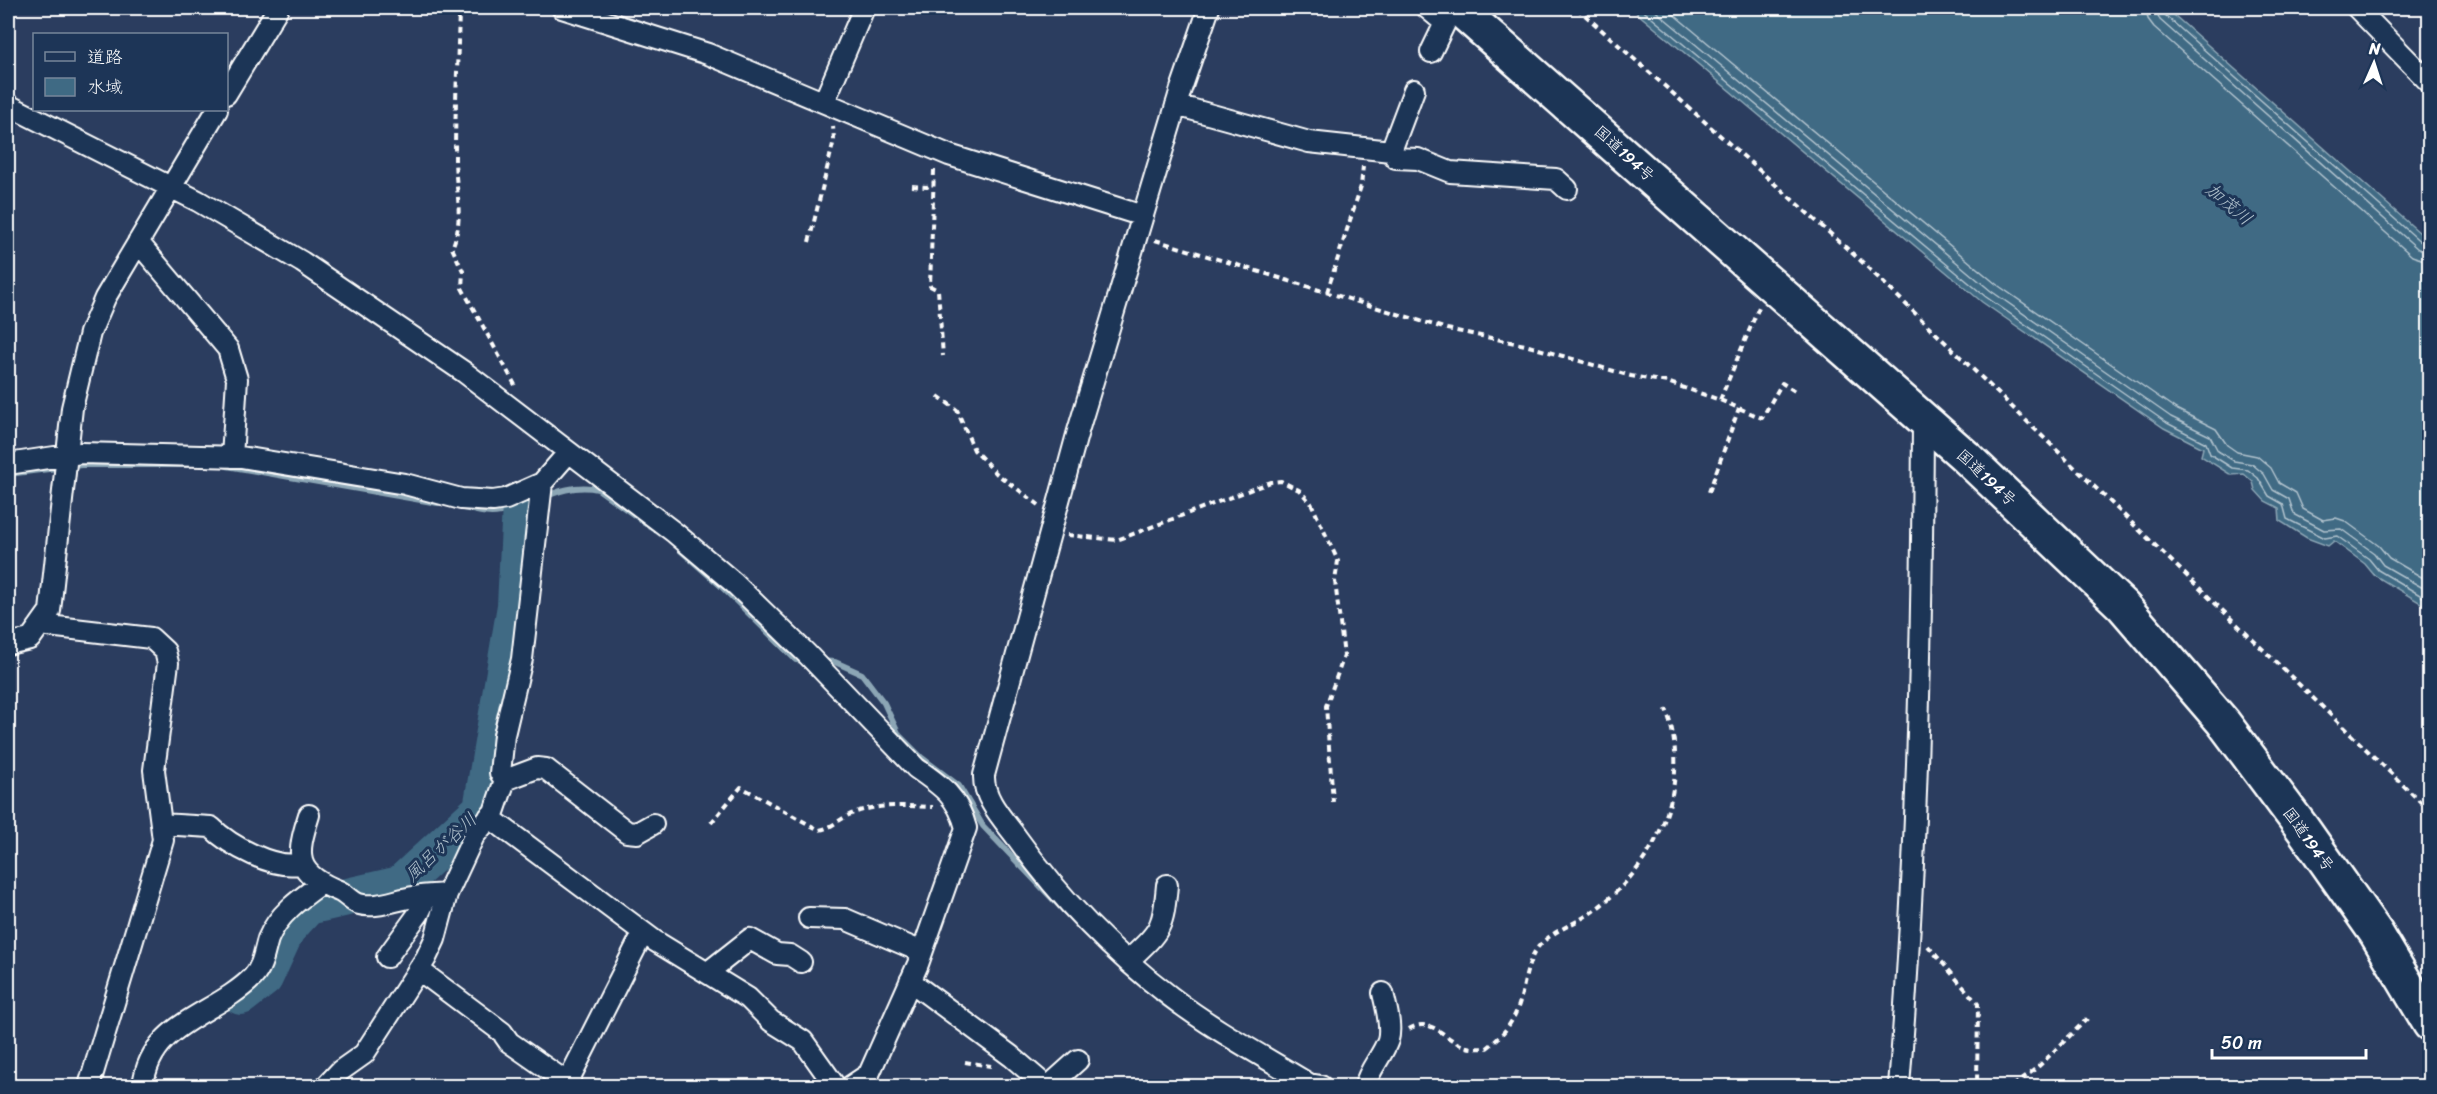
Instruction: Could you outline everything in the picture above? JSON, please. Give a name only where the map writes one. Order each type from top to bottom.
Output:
[{"type":"highway","name":"国道194号","points":[[1458,8],[1923,419],[2123,606],[2223,723],[2303,829],[2376,933],[2430,1024]]},
{"type":"street","points":[[228,91],[278,8]]},
{"type":"street","points":[[562,8],[708,54],[935,149],[1140,225]]},
{"type":"street","points":[[824,102],[864,8]]},
{"type":"street","points":[[1209,8],[1176,105],[1052,526],[984,775],[986,795],[1048,881],[1129,960],[1171,997],[1309,1084],[1321,1086]]},
{"type":"street","points":[[1427,8],[1444,23],[1431,52]]},
{"type":"street","points":[[2357,8],[2430,83]]},
{"type":"street","points":[[1391,151],[1414,90]]},
{"type":"street","points":[[8,105],[171,187],[302,262],[464,372],[675,532],[734,584],[806,653],[916,768],[937,782],[962,806],[966,828],[922,952],[868,1074],[851,1086]]},
{"type":"street","points":[[1176,105],[1309,142],[1391,151],[1396,158],[1418,159],[1450,172],[1557,179],[1567,189]]},
{"type":"street","points":[[8,644],[30,639],[50,611],[79,370],[90,333],[105,298],[216,111]]},
{"type":"street","points":[[138,242],[228,349],[237,380],[232,457]]},
{"type":"street","points":[[1899,1086],[1912,927],[1922,648],[1923,419]]},
{"type":"street","points":[[8,464],[67,455],[232,457],[405,484],[478,502],[506,499],[542,483],[569,452]]},
{"type":"street","points":[[505,780],[500,772],[504,735],[522,659],[542,483]]},
{"type":"street","points":[[40,625],[152,638],[165,651],[168,663],[154,770],[163,840],[89,1086]]},
{"type":"street","points":[[505,780],[537,768],[546,770],[627,832],[637,833],[653,824]]},
{"type":"street","points":[[326,1086],[340,1071],[364,1054],[419,969],[435,939],[447,894],[474,836],[494,812],[505,780]]},
{"type":"street","points":[[962,806],[986,795]]},
{"type":"street","points":[[309,814],[299,849],[302,863],[322,883],[358,904],[381,904],[447,894]]},
{"type":"street","points":[[489,818],[643,933],[748,998],[771,1020],[803,1041],[836,1086]]},
{"type":"street","points":[[161,824],[211,827],[225,842],[261,858],[284,864],[302,863]]},
{"type":"street","points":[[143,1086],[145,1072],[160,1042],[255,975],[267,952],[268,940],[290,906],[322,883]]},
{"type":"street","points":[[1129,960],[1158,933],[1164,922],[1167,885]]},
{"type":"street","points":[[387,957],[419,913],[427,896]]},
{"type":"street","points":[[809,918],[845,919],[922,952]]},
{"type":"street","points":[[419,969],[502,1032],[509,1042],[570,1085],[643,933]]},
{"type":"street","points":[[707,973],[750,939],[777,954],[790,955],[801,962]]},
{"type":"street","points":[[910,981],[1048,1086],[1078,1060]]},
{"type":"street","points":[[1365,1086],[1367,1076],[1388,1039],[1388,1021],[1383,993]]},
{"type":"path","points":[[459,8],[455,160],[459,194],[459,232],[452,248],[463,272],[462,288],[518,390],[528,421]]},
{"type":"path","points":[[1577,8],[1860,260],[2430,811]]},
{"type":"path","points":[[809,242],[834,140],[833,122],[824,102]]},
{"type":"path","points":[[1327,292],[1361,186],[1364,170],[1359,147]]},
{"type":"path","points":[[935,149],[930,286],[938,290],[943,356]]},
{"type":"path","points":[[912,186],[927,187],[934,183]]},
{"type":"path","points":[[1140,225],[1327,292],[1447,329],[1525,345],[1720,400],[1762,418],[1782,383],[1798,393]]},
{"type":"path","points":[[1720,400],[1760,304]]},
{"type":"path","points":[[938,396],[957,410],[974,450],[1052,526],[1118,540],[1271,482],[1281,482],[1299,490],[1311,503],[1338,561],[1335,581],[1344,656],[1326,706],[1333,802]]},
{"type":"path","points":[[1709,492],[1739,408]]},
{"type":"path","points":[[1388,1039],[1423,1024],[1436,1027],[1453,1041],[1467,1047],[1487,1048],[1505,1033],[1514,1017],[1537,947],[1547,938],[1589,914],[1610,897],[1654,848],[1674,791],[1677,747],[1666,709]]},
{"type":"path","points":[[711,823],[741,787],[819,830],[828,829],[848,815],[881,806],[962,806]]},
{"type":"path","points":[[1912,927],[1978,1004],[1977,1086]]},
{"type":"path","points":[[2013,1086],[2038,1067],[2088,1018]]},
{"type":"water","name":"加茂川","points":[[1631,8],[2166,8],[2429,241],[2429,608],[2374,575],[2365,564],[2334,541],[2328,546],[2307,538],[2280,521],[2279,508],[2265,501],[2255,490],[2253,482],[2244,474],[2231,475],[2201,456],[2203,448],[2164,428],[1982,302]]},
{"type":"waterway","points":[[8,474],[81,465],[189,465]]},
{"type":"waterway","points":[[227,466],[438,503]]},
{"type":"waterway","points":[[463,508],[495,513],[560,491],[585,487],[598,489],[661,534]]},
{"type":"waterway","name":"風呂が谷川","points":[[241,996],[264,978],[286,930],[308,906],[400,885],[482,809],[516,606],[521,505]]},
{"type":"waterway","points":[[680,550],[721,586],[796,660],[806,661]]},
{"type":"waterway","points":[[819,661],[835,662],[862,674],[884,703],[899,735],[922,758],[959,786],[983,826],[1065,912]]},
{"type":"waterway","points":[[1158,999],[1176,1012]]},
{"type":"waterway","points":[[1284,1080],[1294,1086]]}]
